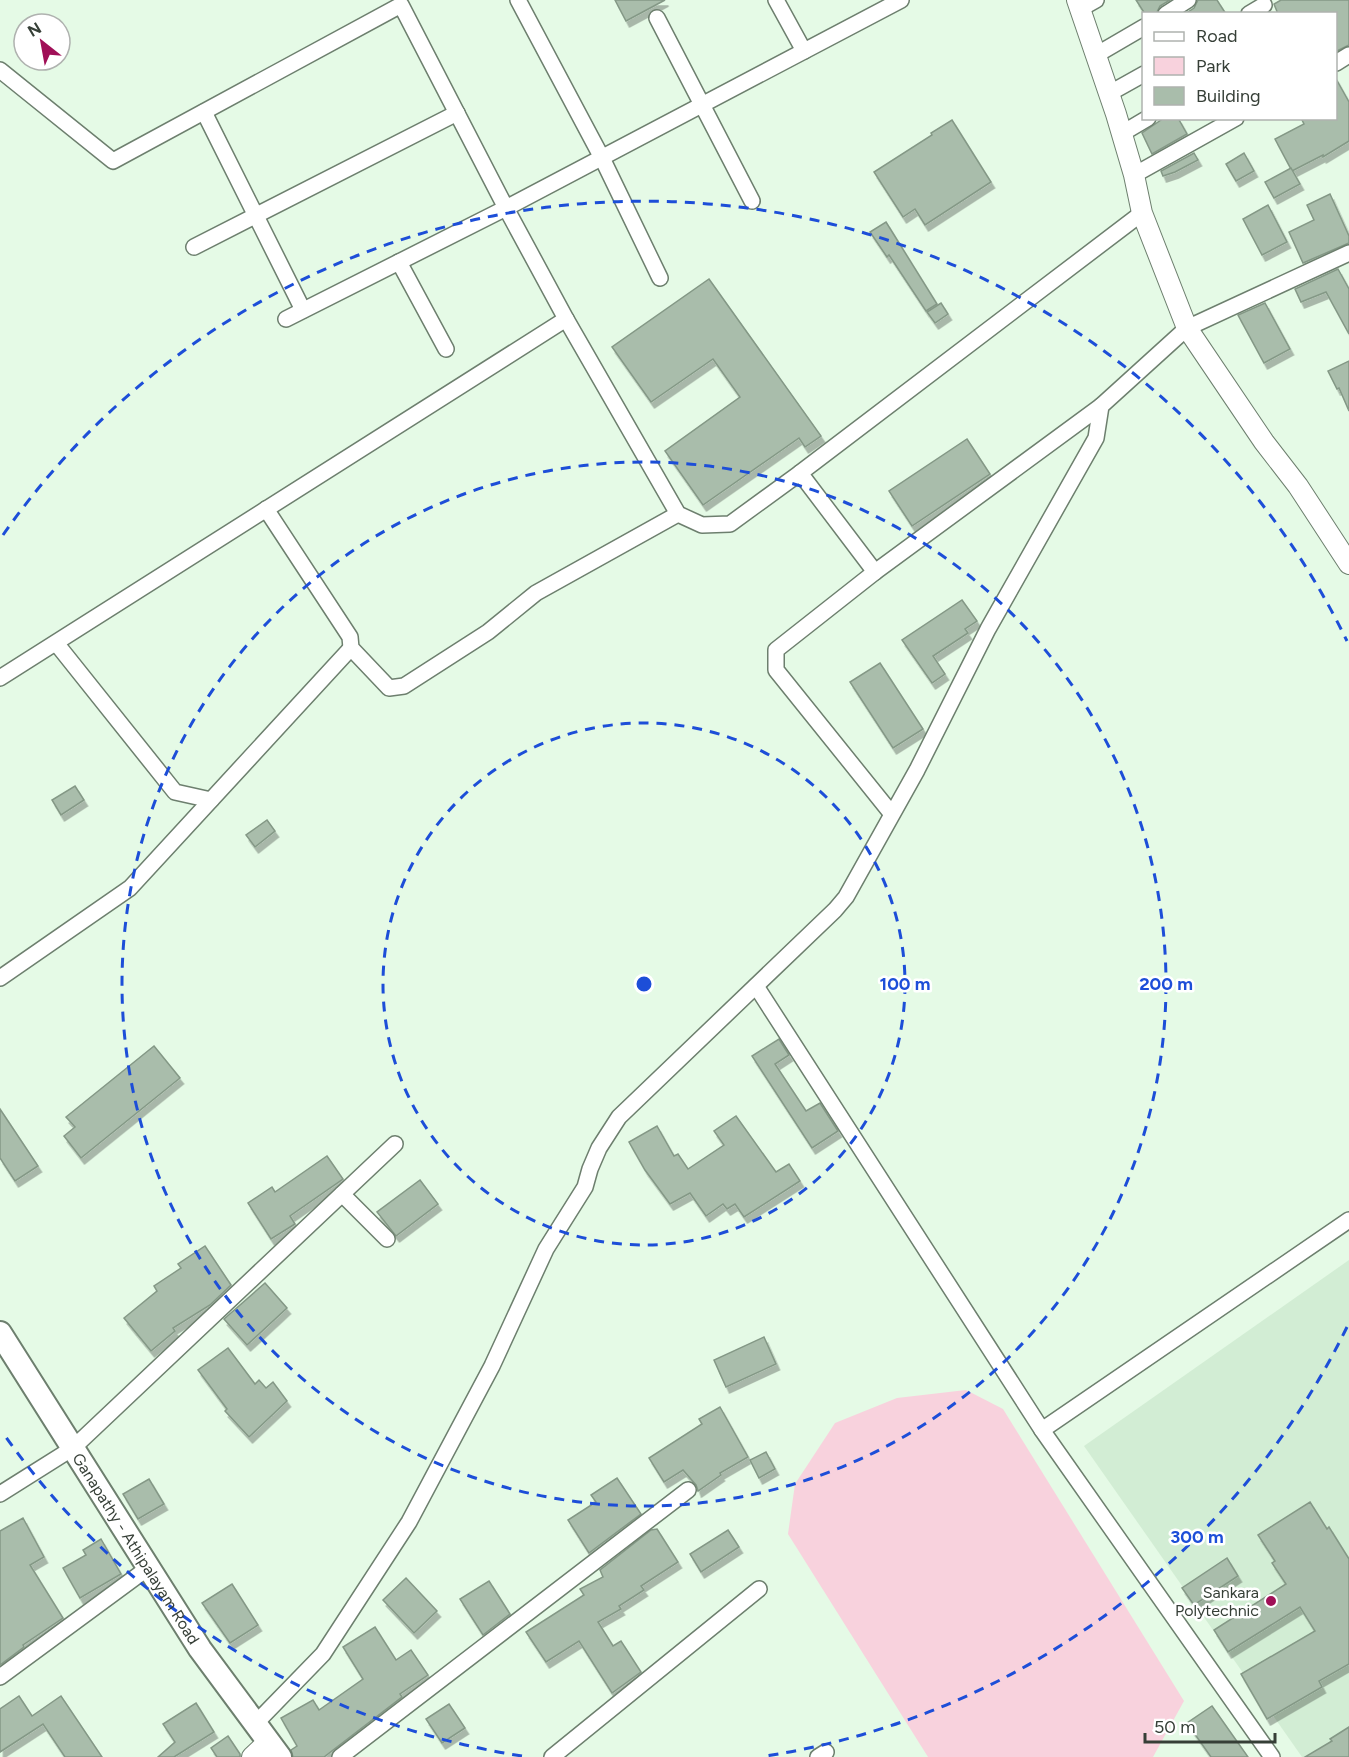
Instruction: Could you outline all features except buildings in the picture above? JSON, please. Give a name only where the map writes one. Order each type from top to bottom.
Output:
[{"type":"main road","name":"Ganapathy - Athipalayam Road","points":[[0,1333],[148,1568],[264,1745]]},
{"type":"street","points":[[518,0],[602,158],[660,278]]},
{"type":"street","points":[[776,0],[804,51]]},
{"type":"street","points":[[286,319],[506,208],[900,0]]},
{"type":"street","points":[[1169,12],[1188,0]]},
{"type":"street","points":[[0,69],[113,161],[407,3],[457,113],[566,320],[678,514],[702,525],[730,524],[1142,213]]},
{"type":"street","points":[[1085,3],[1096,55],[1110,93],[1134,176],[1142,213],[1187,328],[1264,442],[1298,486],[1349,564]]},
{"type":"street","points":[[657,18],[752,201]]},
{"type":"street","points":[[1096,55],[1142,28]]},
{"type":"street","points":[[1110,93],[1142,75]]},
{"type":"street","points":[[204,112],[303,310]]},
{"type":"street","points":[[194,247],[457,113]]},
{"type":"street","points":[[1121,134],[1145,120]]},
{"type":"street","points":[[1134,176],[1232,120]]},
{"type":"street","points":[[891,813],[776,670],[776,650],[875,572],[1101,406],[1187,328],[1349,254]]},
{"type":"street","points":[[399,262],[446,349]]},
{"type":"street","points":[[0,678],[566,320]]},
{"type":"street","points":[[264,1745],[409,1522],[492,1366],[546,1249],[585,1187],[599,1148],[620,1117],[846,897],[917,770],[988,629],[1096,438],[1101,406]]},
{"type":"street","points":[[800,473],[875,572]]},
{"type":"street","points":[[266,509],[350,637],[351,648],[389,688],[404,686],[488,632],[536,592],[678,514]]},
{"type":"street","points":[[56,643],[175,792],[211,800]]},
{"type":"street","points":[[0,978],[130,888],[351,648]]},
{"type":"street","points":[[756,986],[1042,1430],[1272,1757]]},
{"type":"street","points":[[0,1494],[73,1448],[395,1144]]},
{"type":"street","points":[[342,1194],[387,1239]]},
{"type":"street","points":[[1042,1430],[1349,1220]]},
{"type":"street","points":[[340,1757],[688,1490]]},
{"type":"street","points":[[0,1677],[148,1568]]},
{"type":"street","points":[[552,1757],[759,1589]]},
{"type":"shaded area","name":"Sankara Polytechnic","points":[[1349,1260],[1349,1757],[1302,1757],[1084,1446]]},
{"type":"green space","points":[[966,1390],[1003,1409],[1184,1701],[1153,1757],[928,1757],[788,1534],[795,1484],[835,1423],[897,1398]]},
{"type":"place","name":"Sankara Polytechnic","points":[[1271,1601]]}]
